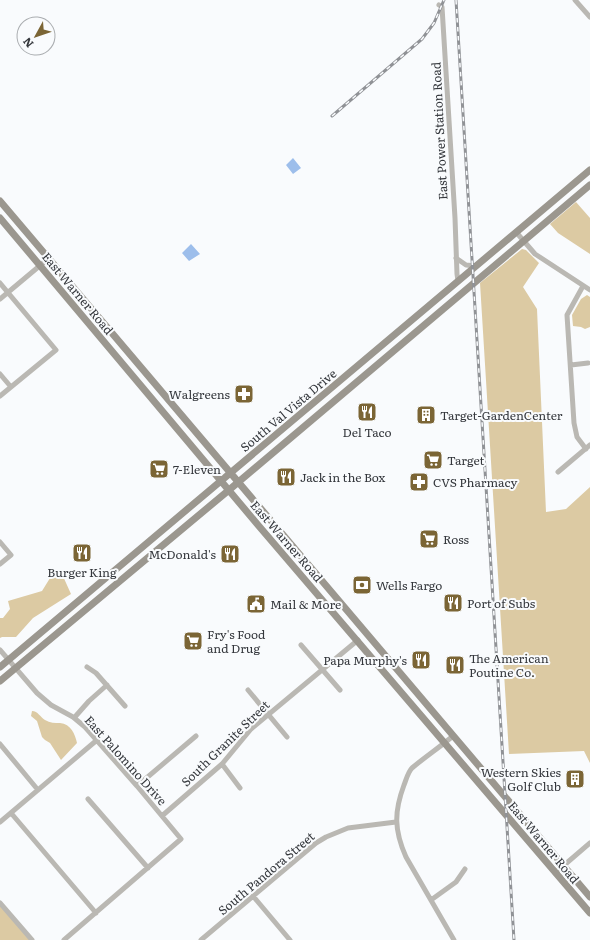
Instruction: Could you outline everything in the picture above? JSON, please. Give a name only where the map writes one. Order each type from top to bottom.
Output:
[{"type":"main road","name":"South Val Vista Drive","points":[[0,667],[590,170]]},
{"type":"main road","name":"South Val Vista Drive","points":[[0,681],[239,482],[590,184]]},
{"type":"main road","name":"East Warner Road","points":[[0,201],[590,897]]},
{"type":"main road","name":"East Warner Road","points":[[0,218],[229,490],[590,913]]},
{"type":"main road","points":[[442,295],[449,303]]},
{"type":"main road","points":[[115,353],[123,346]]},
{"type":"main road","points":[[351,372],[358,380]]},
{"type":"main road","points":[[157,403],[165,396]]},
{"type":"main road","points":[[126,560],[133,569]]},
{"type":"main road","points":[[312,587],[320,579]]},
{"type":"main road","points":[[358,640],[365,640],[393,665]]},
{"type":"main road","points":[[413,705],[421,698]]},
{"type":"street","points":[[576,0],[590,17]]},
{"type":"street","name":"East Power Station Road","points":[[439,5],[442,7],[456,274],[458,281]]},
{"type":"street","points":[[516,232],[535,254],[590,290]]},
{"type":"street","points":[[0,299],[49,258]]},
{"type":"street","points":[[456,258],[466,265],[476,266]]},
{"type":"street","points":[[0,283],[56,350],[0,396]]},
{"type":"street","points":[[558,472],[588,447],[577,437],[574,423],[567,315],[583,286]]},
{"type":"street","points":[[570,365],[588,363]]},
{"type":"street","points":[[0,374],[11,387]]},
{"type":"street","points":[[0,542],[11,555],[0,564]]},
{"type":"street","name":"South Granite Street","points":[[163,816],[222,764],[233,753],[246,734],[358,640]]},
{"type":"street","points":[[301,645],[340,690]]},
{"type":"street","name":"East Palomino Drive","points":[[0,650],[37,693],[51,705],[74,718],[85,727],[163,816],[181,839],[148,868]]},
{"type":"street","points":[[87,667],[96,673],[125,706]]},
{"type":"street","points":[[74,718],[89,701],[107,686]]},
{"type":"street","points":[[248,690],[287,737]]},
{"type":"street","points":[[137,786],[196,736]]},
{"type":"street","points":[[453,736],[411,770],[400,796],[396,814],[396,822],[400,843],[404,853],[454,940]]},
{"type":"street","points":[[0,822],[97,740]]},
{"type":"street","points":[[0,744],[38,790]]},
{"type":"street","points":[[222,764],[240,788]]},
{"type":"street","points":[[64,940],[148,868],[88,799]]},
{"type":"street","points":[[11,813],[96,913]]},
{"type":"street","name":"South Pandora Street","points":[[201,940],[316,843],[348,828],[396,822]]},
{"type":"street","points":[[555,873],[590,843]]},
{"type":"street","points":[[431,900],[456,882],[465,869]]},
{"type":"street","points":[[253,896],[290,940]]},
{"type":"street","points":[[0,902],[32,940]]},
{"type":"shaded area","points":[[576,202],[590,218],[590,254],[558,233],[550,224]]},
{"type":"shaded area","name":"Western Skies Golf Club","points":[[522,249],[526,250],[539,263],[523,287],[537,309],[546,512],[566,509],[590,487],[590,763],[584,751],[509,754],[480,283]]},
{"type":"shaded area","points":[[587,295],[590,297],[590,327],[585,329],[573,326],[572,315],[581,299]]},
{"type":"shaded area","points":[[55,570],[62,574],[71,594],[33,618],[16,637],[0,638],[0,618],[3,618],[10,609],[8,601],[42,591]]},
{"type":"shaded area","points":[[32,711],[36,712],[43,719],[52,723],[67,725],[74,733],[77,743],[61,760],[50,743],[42,737],[37,721],[31,716]]},
{"type":"shaded area","points":[[0,903],[32,940],[0,940]]},
{"type":"water","points":[[293,158],[301,168],[293,174],[286,165]]},
{"type":"water","points":[[191,244],[200,254],[189,261],[182,253]]},
{"type":"railway","points":[[332,116],[422,39],[434,23],[444,0]]},
{"type":"railway","points":[[456,0],[514,940]]},
{"type":"place","name":"Walgreens","points":[[244,394]]},
{"type":"place","name":"Del Taco","points":[[367,412]]},
{"type":"place","name":"Target-GardenCenter","points":[[426,415]]},
{"type":"place","name":"Target","points":[[433,460]]},
{"type":"place","name":"7-Eleven","points":[[159,469]]},
{"type":"place","name":"Jack in the Box","points":[[286,477]]},
{"type":"place","name":"CVS Pharmacy","points":[[419,482]]},
{"type":"place","name":"Ross","points":[[429,539]]},
{"type":"place","name":"Burger King","points":[[82,553]]},
{"type":"place","name":"McDonald's","points":[[230,554]]},
{"type":"place","name":"Wells Fargo","points":[[362,585]]},
{"type":"place","name":"Port of Subs","points":[[453,603]]},
{"type":"place","name":"Mail & More","points":[[256,604]]},
{"type":"place","name":"Fry's Food and Drug","points":[[193,641]]},
{"type":"place","name":"Papa Murphy's","points":[[421,660]]},
{"type":"place","name":"The American Poutine Co.","points":[[455,665]]},
{"type":"place","name":"Western Skies Golf Club","points":[[575,779]]}]
